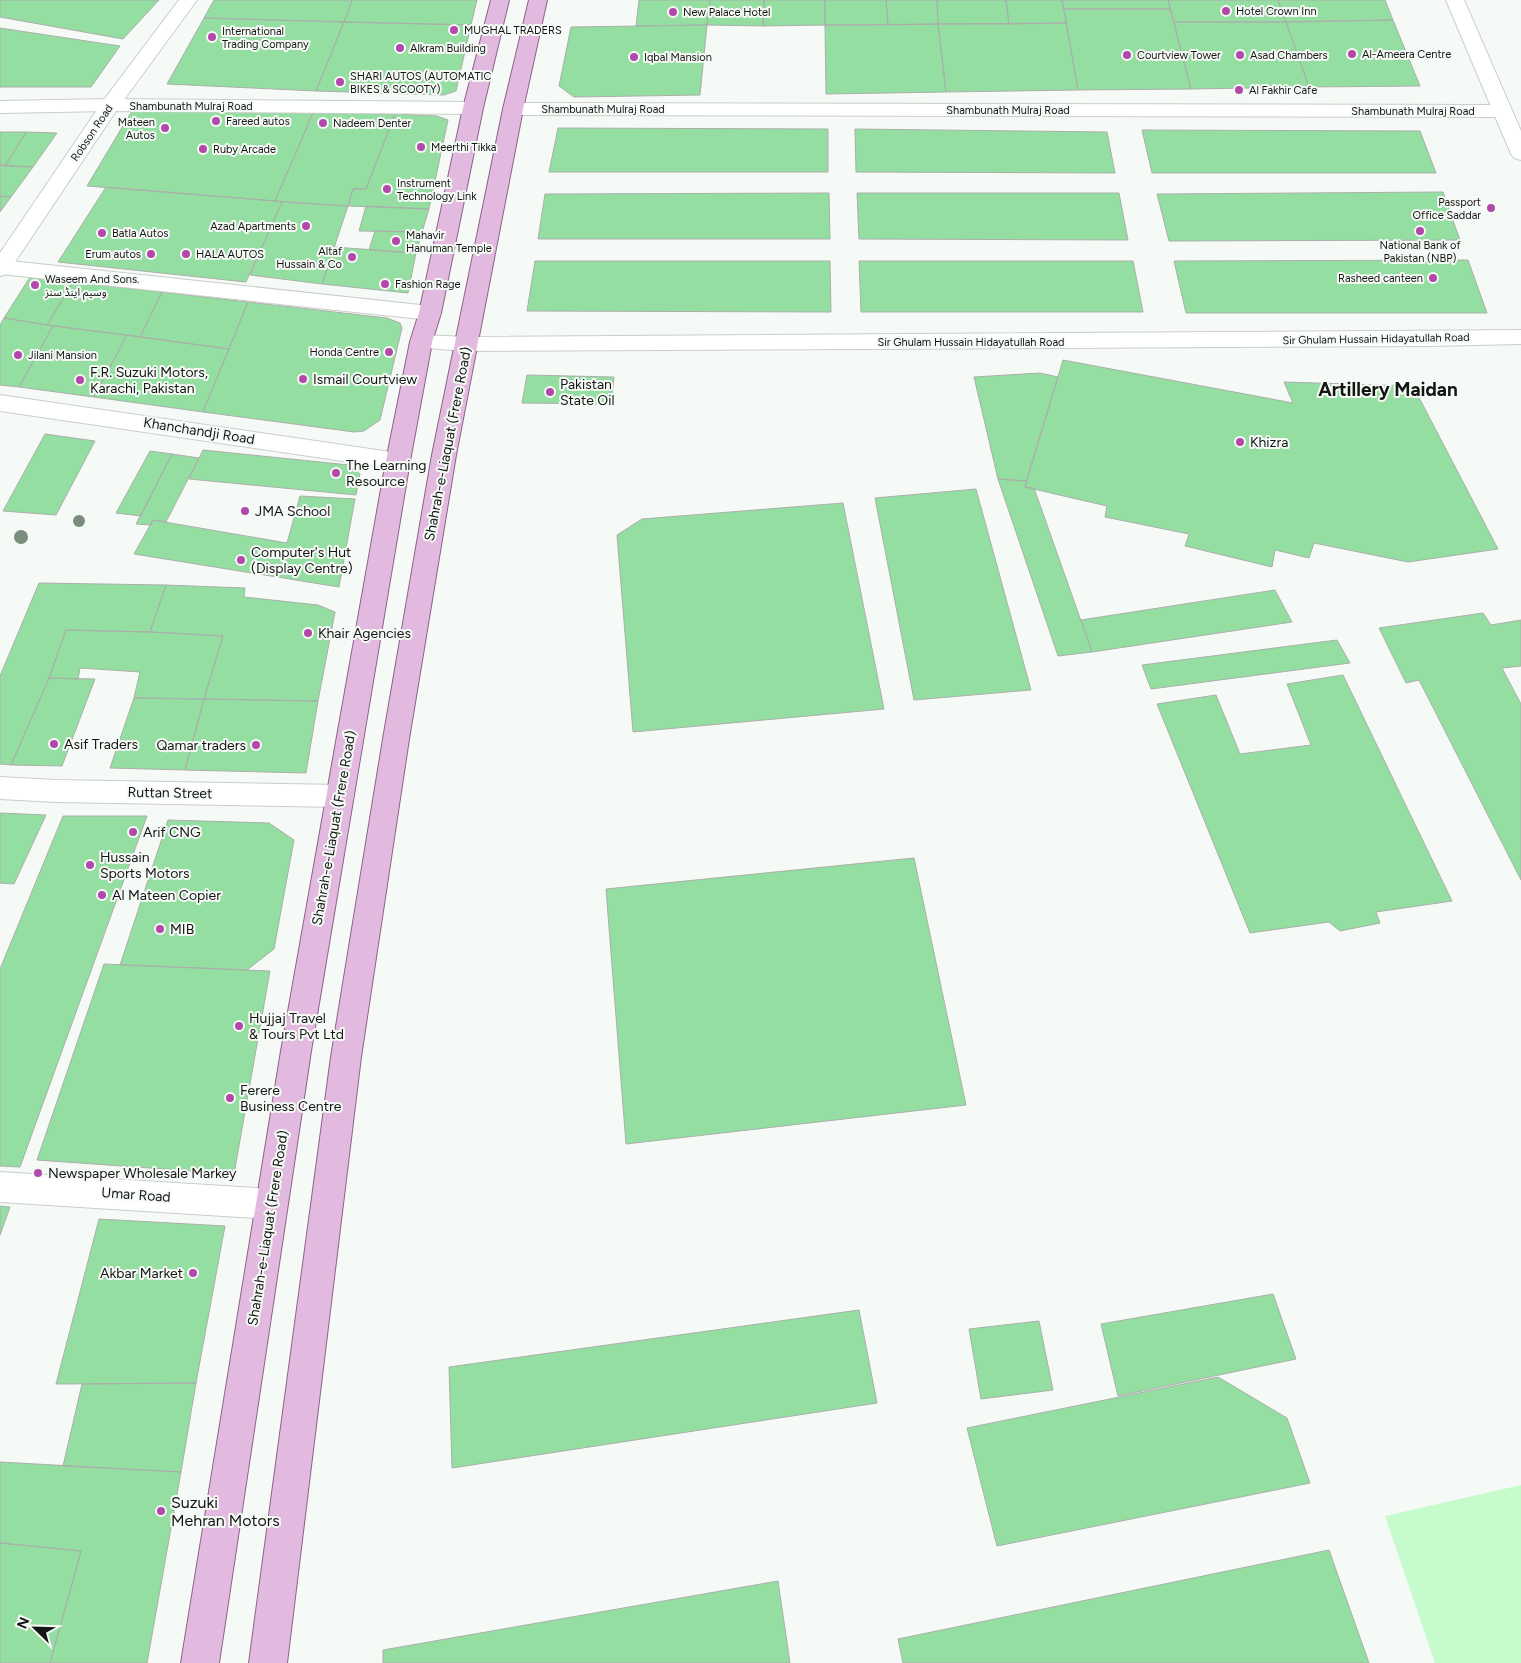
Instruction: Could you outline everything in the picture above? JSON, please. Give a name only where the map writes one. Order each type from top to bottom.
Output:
[{"type":"main road","name":"Shahrah-e-Liaquat (Frere Road)","points":[[200,1663],[271,1204],[398,461],[421,342],[430,313],[473,108],[500,0]]},
{"type":"main road","name":"Shahrah-e-Liaquat (Frere Road)","points":[[268,1663],[346,1057],[444,455],[513,109],[538,0]]},
{"type":"street","name":"Robson Road","points":[[1,268],[110,105],[188,0]]},
{"type":"street","points":[[1455,0],[1521,154]]},
{"type":"street","name":"Shambunath Mulraj Road","points":[[0,107],[110,105],[473,108]]},
{"type":"street","name":"Shambunath Mulraj Road","points":[[513,109],[1502,111]]},
{"type":"street","points":[[1,268],[430,313]]},
{"type":"street","name":"Sir Ghulam Hussain Hidayatullah Road","points":[[421,342],[467,344],[1521,337]]},
{"type":"street","name":"Khanchandji Road","points":[[0,403],[398,461]]},
{"type":"street","name":"Ruttan Street","points":[[0,788],[65,792],[340,796]]},
{"type":"street","name":"Umar Road","points":[[0,1187],[271,1204]]},
{"type":"green space","points":[[1521,1485],[1521,1663],[1435,1663],[1385,1516]]},
{"type":"building","points":[[0,0],[159,0],[123,39],[0,17]]},
{"type":"building","points":[[214,0],[352,0],[344,22],[204,18]]},
{"type":"building","points":[[352,0],[477,0],[471,25],[344,22]]},
{"type":"building","name":"New Palace Hotel","points":[[639,0],[710,0],[707,25],[636,26]]},
{"type":"building","points":[[710,0],[764,0],[763,26],[707,25]]},
{"type":"building","points":[[764,0],[825,0],[825,25],[763,26]]},
{"type":"building","points":[[825,0],[886,0],[888,25],[825,25]]},
{"type":"building","points":[[886,0],[937,0],[938,24],[888,25]]},
{"type":"building","points":[[937,0],[1006,0],[1009,24],[938,24]]},
{"type":"building","points":[[1006,0],[1062,0],[1066,23],[1009,24]]},
{"type":"building","points":[[1062,0],[1168,0],[1170,9],[1064,9]]},
{"type":"building","name":"Hotel Crown Inn","points":[[1168,0],[1278,0],[1286,22],[1174,22]]},
{"type":"building","points":[[1278,0],[1385,0],[1393,20],[1286,22]]},
{"type":"building","name":"Courtview Tower","points":[[1064,9],[1170,9],[1191,89],[1078,90]]},
{"type":"building","points":[[204,18],[344,22],[316,91],[167,84]]},
{"type":"building","name":"Al-Ameera Centre","points":[[1393,20],[1420,86],[1309,87],[1286,22]]},
{"type":"building","name":"Alkram Building","points":[[344,22],[471,25],[456,91],[444,95],[316,91]]},
{"type":"building","name":"Asad Chambers","points":[[1174,22],[1286,22],[1309,87],[1191,89]]},
{"type":"building","points":[[1066,23],[1078,90],[946,92],[938,24]]},
{"type":"building","points":[[938,24],[946,92],[826,94],[825,25]]},
{"type":"building","name":"Iqbal Mansion","points":[[707,25],[700,95],[574,97],[559,86],[571,27]]},
{"type":"building","points":[[0,28],[120,46],[91,87],[0,87]]},
{"type":"building","name":"Ruby Arcade","points":[[133,109],[313,113],[275,201],[87,186]]},
{"type":"building","points":[[313,113],[395,114],[366,189],[353,189],[348,206],[275,201]]},
{"type":"building","points":[[395,114],[437,116],[448,120],[429,209],[348,206],[353,189],[366,189]]},
{"type":"building","points":[[558,128],[828,129],[828,172],[549,172]]},
{"type":"building","points":[[855,129],[1107,132],[1115,173],[856,172]]},
{"type":"building","points":[[1142,130],[1420,131],[1436,173],[1152,173]]},
{"type":"building","points":[[0,132],[26,132],[5,166],[0,165]]},
{"type":"building","points":[[26,132],[57,133],[33,167],[5,166]]},
{"type":"building","points":[[0,165],[33,167],[11,197],[0,196]]},
{"type":"building","points":[[106,187],[282,202],[246,282],[58,262]]},
{"type":"building","points":[[1443,192],[1460,240],[1169,241],[1157,194]]},
{"type":"building","points":[[829,193],[830,239],[538,239],[545,194]]},
{"type":"building","points":[[857,193],[1119,193],[1128,240],[859,239]]},
{"type":"building","points":[[0,196],[11,197],[0,212]]},
{"type":"building","name":"Azad Apartments","points":[[282,202],[348,206],[322,284],[250,275]]},
{"type":"building","points":[[366,206],[429,209],[422,232],[359,231]]},
{"type":"building","name":"Mahavir Hanuman Temple","points":[[375,231],[422,232],[416,253],[411,253],[369,250]]},
{"type":"building","points":[[334,247],[416,253],[408,293],[322,284]]},
{"type":"building","points":[[1468,260],[1487,313],[1186,313],[1174,261]]},
{"type":"building","points":[[535,261],[830,261],[831,312],[527,311]]},
{"type":"building","points":[[859,261],[1133,261],[1143,312],[861,312]]},
{"type":"building","points":[[30,277],[73,282],[47,325],[4,318]]},
{"type":"building","points":[[73,282],[162,292],[140,337],[47,325]]},
{"type":"building","points":[[162,292],[248,302],[229,349],[140,337]]},
{"type":"building","name":"Ismail Courtview","points":[[248,302],[387,318],[400,323],[402,328],[380,420],[364,431],[354,432],[203,412]]},
{"type":"building","name":"Jilani Mansion","points":[[4,318],[53,326],[19,387],[0,385],[0,325]]},
{"type":"building","points":[[53,326],[127,335],[94,397],[19,387]]},
{"type":"building","points":[[127,335],[229,349],[203,412],[94,397]]},
{"type":"building","name":"Khizra","points":[[1063,360],[1293,403],[1284,382],[1413,386],[1498,549],[1408,562],[1314,543],[1309,558],[1275,550],[1272,567],[1185,546],[1189,534],[1105,517],[1107,506],[1025,487]]},
{"type":"building","points":[[1040,373],[1058,377],[1026,481],[998,479],[974,377]]},
{"type":"building","points":[[527,375],[614,377],[611,404],[522,403]]},
{"type":"building","points":[[45,434],[95,441],[56,515],[3,511]]},
{"type":"building","points":[[203,450],[349,465],[360,474],[356,495],[189,479]]},
{"type":"building","points":[[150,451],[172,454],[141,516],[116,513]]},
{"type":"building","points":[[172,454],[199,458],[166,522],[153,520],[151,525],[136,524]]},
{"type":"building","points":[[998,479],[1026,481],[1025,487],[1034,488],[1092,652],[1058,656]]},
{"type":"building","points":[[976,489],[1031,690],[914,700],[875,498]]},
{"type":"building","points":[[300,496],[355,499],[339,587],[134,554],[153,520],[287,543]]},
{"type":"building","points":[[843,503],[884,709],[633,732],[617,535],[642,519]]},
{"type":"building","points":[[39,583],[166,585],[150,632],[66,630],[49,678],[11,765],[0,764],[0,676]]},
{"type":"building","points":[[166,585],[245,588],[244,597],[318,605],[335,612],[318,701],[204,699],[223,636],[150,632]]},
{"type":"building","points":[[1275,590],[1292,622],[1092,652],[1081,620]]},
{"type":"building","points":[[1483,613],[1491,625],[1521,620],[1521,666],[1502,668],[1521,704],[1521,880],[1419,680],[1406,683],[1379,628]]},
{"type":"building","points":[[66,630],[223,636],[204,699],[134,698],[140,672],[80,668],[78,679],[49,678]]},
{"type":"building","points":[[1337,640],[1350,663],[1151,689],[1142,665]]},
{"type":"building","points":[[1343,675],[1452,901],[1376,912],[1380,923],[1340,931],[1329,922],[1250,933],[1157,704],[1216,695],[1240,754],[1311,745],[1287,684]]},
{"type":"building","points":[[49,678],[95,679],[62,766],[11,765]]},
{"type":"building","points":[[134,698],[204,699],[185,770],[110,768]]},
{"type":"building","points":[[204,699],[318,701],[306,773],[185,770]]},
{"type":"building","points":[[0,813],[46,815],[14,884],[0,883]]},
{"type":"building","points":[[63,816],[147,816],[20,1167],[0,1166],[0,969]]},
{"type":"building","points":[[168,820],[269,823],[294,840],[274,949],[247,970],[120,965]]},
{"type":"building","points":[[914,858],[966,1105],[626,1144],[606,889]]},
{"type":"building","points":[[104,964],[270,971],[234,1174],[37,1160]]},
{"type":"building","points":[[0,1206],[10,1207],[0,1235]]},
{"type":"building","points":[[99,1219],[225,1226],[196,1383],[56,1384]]},
{"type":"building","points":[[1273,1294],[1296,1359],[1118,1396],[1101,1324]]},
{"type":"building","points":[[859,1310],[877,1403],[452,1468],[449,1367]]},
{"type":"building","points":[[1039,1321],[1053,1390],[981,1399],[969,1329]]},
{"type":"building","points":[[1218,1377],[1287,1418],[1310,1483],[997,1546],[967,1428]]},
{"type":"building","points":[[196,1383],[181,1472],[63,1466],[82,1384]]},
{"type":"building","points":[[0,1462],[181,1472],[147,1663],[50,1663],[81,1551],[0,1543]]},
{"type":"building","points":[[0,1543],[81,1551],[50,1663],[0,1663]]},
{"type":"building","points":[[1329,1550],[1369,1663],[903,1663],[898,1639]]},
{"type":"building","points":[[778,1581],[790,1663],[383,1663],[383,1650]]},
{"type":"place","name":"Hotel Crown Inn","points":[[1226,11]]},
{"type":"place","name":"New Palace Hotel","points":[[673,12]]},
{"type":"place","name":"MUGHAL TRADERS","points":[[454,30]]},
{"type":"place","name":"International Trading Company","points":[[212,37]]},
{"type":"place","name":"Alkram Building","points":[[400,48]]},
{"type":"place","name":"Al-Ameera Centre","points":[[1352,54]]},
{"type":"place","name":"Courtview Tower","points":[[1127,55]]},
{"type":"place","name":"Asad Chambers","points":[[1240,55]]},
{"type":"place","name":"Iqbal Mansion","points":[[634,57]]},
{"type":"place","name":"SHARI AUTOS (AUTOMATIC BIKES & SCOOTY)","points":[[340,82]]},
{"type":"place","name":"Al Fakhir Cafe","points":[[1239,90]]},
{"type":"place","name":"Fareed autos","points":[[216,121]]},
{"type":"place","name":"Nadeem Denter","points":[[323,123]]},
{"type":"place","name":"Mateen Autos","points":[[165,128]]},
{"type":"place","name":"Meerthi Tikka","points":[[421,147]]},
{"type":"place","name":"Ruby Arcade","points":[[203,149]]},
{"type":"place","name":"Instrument Technology Link","points":[[387,189]]},
{"type":"place","name":"Passport Office Saddar","points":[[1491,208]]},
{"type":"place","name":"Azad Apartments","points":[[306,226]]},
{"type":"place","name":"National Bank of Pakistan (NBP)","points":[[1420,231]]},
{"type":"place","name":"Batla Autos","points":[[102,233]]},
{"type":"place","name":"Mahavir Hanuman Temple","points":[[396,241]]},
{"type":"place","name":"Erum autos","points":[[151,254]]},
{"type":"place","name":"HALA AUTOS","points":[[186,254]]},
{"type":"place","name":"Altaf Hussain & Co","points":[[352,257]]},
{"type":"place","name":"Rasheed canteen","points":[[1433,278]]},
{"type":"place","name":"Fashion Rage","points":[[385,284]]},
{"type":"place","name":"Waseem And Sons. وسیم اینڈ سنز","points":[[35,285]]},
{"type":"place","name":"Honda Centre","points":[[389,352]]},
{"type":"place","name":"Jilani Mansion","points":[[18,355]]},
{"type":"place","name":"Ismail Courtview","points":[[303,379]]},
{"type":"place","name":"F.R. Suzuki Motors, Karachi, Pakistan","points":[[80,380]]},
{"type":"place","name":"Pakistan State Oil","points":[[550,392]]},
{"type":"place","name":"Khizra","points":[[1240,442]]},
{"type":"place","name":"The Learning Resource","points":[[336,473]]},
{"type":"place","name":"JMA School","points":[[245,511]]},
{"type":"place","name":"Computer's Hut (Display Centre)","points":[[241,560]]},
{"type":"place","name":"Khair Agencies","points":[[308,633]]},
{"type":"place","name":"Asif Traders","points":[[54,744]]},
{"type":"place","name":"Qamar traders","points":[[256,745]]},
{"type":"place","name":"Arif CNG","points":[[133,832]]},
{"type":"place","name":"Hussain Sports Motors","points":[[90,865]]},
{"type":"place","name":"Al Mateen Copier","points":[[102,895]]},
{"type":"place","name":"MIB","points":[[160,929]]},
{"type":"place","name":"Hujjaj Travel & Tours Pvt Ltd","points":[[239,1026]]},
{"type":"place","name":"Ferere Business Centre","points":[[230,1098]]},
{"type":"place","name":"Newspaper Wholesale Markey","points":[[38,1173]]},
{"type":"place","name":"Akbar Market","points":[[193,1273]]},
{"type":"place","name":"Suzuki Mehran Motors","points":[[161,1511]]},
{"type":"district","name":"Artillery Maidan","points":[[1388,389]]}]
